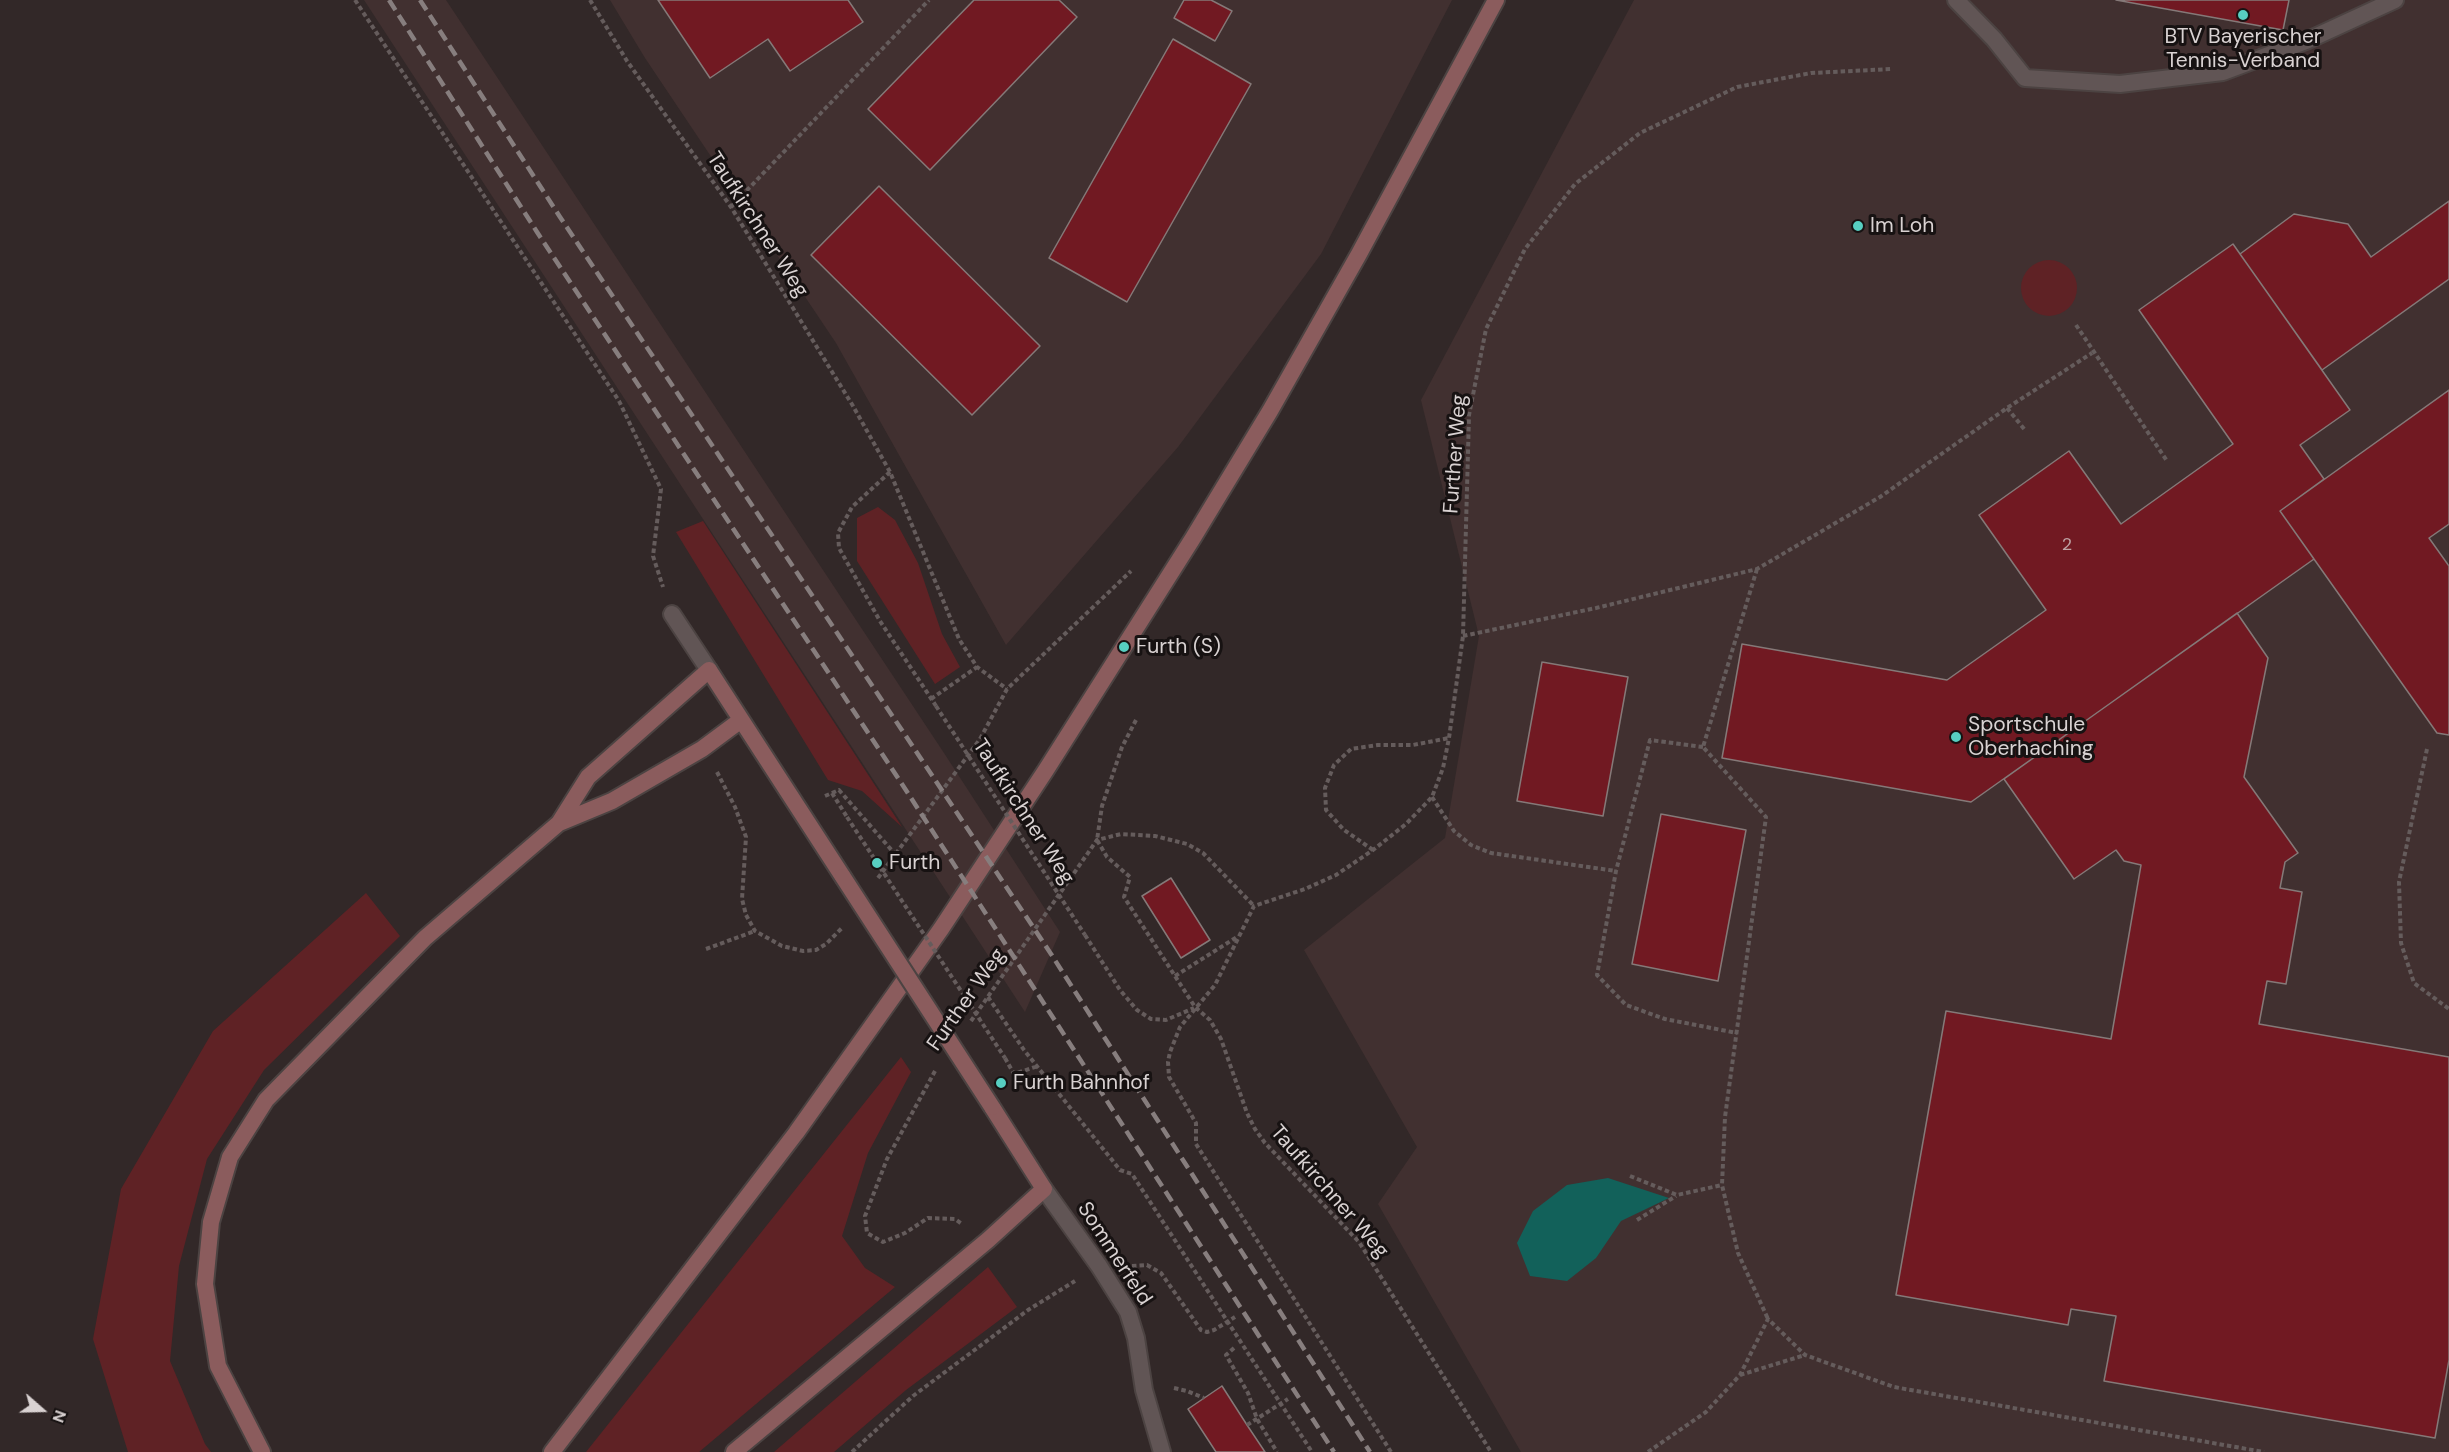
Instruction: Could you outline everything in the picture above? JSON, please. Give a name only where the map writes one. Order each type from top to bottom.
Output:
[{"type":"main road","points":[[550,1450],[796,1133],[941,929],[1046,770],[1193,538],[1270,411],[1359,254],[1496,0]]},
{"type":"main road","points":[[262,1452],[218,1366],[205,1284],[211,1222],[230,1157],[266,1100],[287,1077],[425,938],[559,823],[588,777],[709,670],[1044,1190],[988,1240],[734,1452]]},
{"type":"main road","points":[[559,823],[612,801],[702,749],[741,720]]},
{"type":"street","points":[[1956,0],[1994,39],[2025,78],[2120,84],[2223,72],[2307,41],[2395,0]]},
{"type":"street","points":[[672,614],[709,670]]},
{"type":"street","name":"Sommerfeld","points":[[1044,1190],[1099,1266],[1128,1312],[1136,1338],[1144,1390],[1162,1452]]},
{"type":"path","points":[[355,0],[620,401],[661,489],[653,556],[672,614]]},
{"type":"path","name":"Taufkirchner Weg","points":[[590,0],[627,61],[730,207],[853,406],[890,472],[959,639],[977,667]]},
{"type":"path","points":[[730,207],[929,0]]},
{"type":"path","name":"Further Weg","points":[[1254,906],[1336,874],[1373,850],[1406,824],[1432,797],[1443,768],[1449,738],[1463,636],[1469,415],[1486,329],[1525,249],[1575,184],[1640,133],[1737,87],[1811,73],[1892,69]]},
{"type":"path","points":[[2076,325],[2092,353],[2167,461]]},
{"type":"path","points":[[1463,636],[1596,608],[1757,569],[1880,497],[2007,408],[2092,353]]},
{"type":"path","points":[[2007,408],[2025,430]]},
{"type":"path","name":"Taufkirchner Weg","points":[[890,472],[852,507],[838,533],[839,549],[931,699],[1120,990],[1137,1010],[1151,1019],[1166,1020],[1195,1007]]},
{"type":"path","points":[[1702,747],[1757,569]]},
{"type":"path","points":[[875,882],[980,739],[1007,689],[1131,571]]},
{"type":"path","points":[[931,699],[977,667],[1007,689]]},
{"type":"path","points":[[1136,720],[1122,747],[1102,806],[1097,840],[1121,834],[1155,836],[1187,844],[1203,853],[1254,906],[1215,985],[1180,1027],[1168,1070],[1172,1084],[1196,1123],[1196,1144],[1391,1452]]},
{"type":"path","points":[[1373,850],[1344,830],[1326,810],[1325,788],[1334,765],[1351,749],[1378,745],[1413,745],[1449,738]]},
{"type":"path","points":[[1737,1033],[1665,1019],[1626,1005],[1597,975],[1616,871],[1650,740],[1702,747],[1766,817],[1737,1033],[1725,1117],[1722,1185],[1738,1253],[1768,1319],[1805,1355],[1894,1387],[2264,1452]]},
{"type":"path","points":[[2427,748],[2399,882],[2401,943],[2414,983],[2449,1009]]},
{"type":"path","points":[[702,749],[723,782],[746,837],[742,898],[746,915],[755,931],[794,951],[810,951],[816,950],[836,937],[849,919]]},
{"type":"path","points":[[832,793],[1014,1074],[1038,1066]]},
{"type":"path","points":[[1432,797],[1454,831],[1471,845],[1491,853],[1616,871]]},
{"type":"path","points":[[854,805],[895,854]]},
{"type":"path","name":"Taufkirchner Weg","points":[[1097,840],[1107,857],[1130,877],[1124,897],[1195,1007],[1210,1020],[1221,1039],[1247,1113],[1265,1143],[1359,1242],[1491,1452]]},
{"type":"path","name":"Further Weg","points":[[968,1025],[1097,840]]},
{"type":"path","points":[[706,949],[755,931]]},
{"type":"path","points":[[1174,976],[1238,937]]},
{"type":"path","points":[[988,997],[1038,1066],[1120,1170],[1132,1174],[1312,1452]]},
{"type":"path","name":"Further Weg","points":[[942,1062],[928,1081],[886,1159],[865,1216],[867,1233],[883,1242],[905,1233],[928,1218],[955,1219],[988,1240]]},
{"type":"path","points":[[1630,1176],[1677,1195]]},
{"type":"path","points":[[1637,1220],[1677,1195],[1722,1185]]},
{"type":"path","points":[[1126,1266],[1147,1265],[1161,1273],[1201,1330],[1207,1332],[1214,1330],[1235,1317]]},
{"type":"path","points":[[852,1452],[913,1396],[1028,1310]]},
{"type":"path","points":[[1648,1452],[1706,1412],[1740,1375],[1768,1319]]},
{"type":"path","points":[[1234,1348],[1226,1355],[1248,1393],[1257,1419],[1277,1452]]},
{"type":"path","points":[[1740,1375],[1805,1355]]},
{"type":"path","points":[[1247,1425],[1288,1399]]},
{"type":"shaded area","points":[[364,0],[446,0],[944,753],[1060,932],[1025,1012]]},
{"type":"shaded area","points":[[610,0],[1452,0],[1321,254],[1178,447],[1006,645],[836,343],[645,58]]},
{"type":"shaded area","name":"Sportschule Oberhaching","points":[[1634,0],[2449,0],[2449,1452],[1521,1452],[1378,1204],[1417,1147],[1304,950],[1445,838],[1479,636],[1421,400]]},
{"type":"shaded area","points":[[2049,260],[2064,265],[2072,273],[2077,288],[2072,303],[2064,311],[2049,316],[2034,311],[2026,303],[2021,288],[2026,273],[2034,265]]},
{"type":"shaded area","points":[[878,507],[895,520],[918,563],[942,634],[960,667],[935,684],[857,561],[857,518]]},
{"type":"shaded area","points":[[703,521],[902,827],[862,791],[828,780],[676,532]]},
{"type":"shaded area","points":[[366,893],[400,936],[264,1070],[207,1159],[179,1266],[170,1361],[205,1444],[211,1452],[128,1452],[93,1339],[121,1189],[213,1031]]},
{"type":"shaded area","points":[[901,1057],[911,1072],[868,1153],[842,1236],[865,1268],[895,1287],[699,1452],[586,1452]]},
{"type":"shaded area","points":[[988,1267],[1017,1307],[906,1390],[834,1452],[774,1452]]},
{"type":"water","points":[[1608,1178],[1669,1198],[1621,1221],[1596,1258],[1567,1281],[1530,1276],[1517,1243],[1533,1211],[1567,1185]]},
{"type":"building","points":[[658,0],[848,0],[863,22],[790,71],[768,39],[710,78]]},
{"type":"building","points":[[974,0],[1059,0],[1077,17],[930,170],[868,109]]},
{"type":"building","points":[[1184,0],[1211,0],[1232,11],[1215,41],[1174,18]]},
{"type":"building","name":"BTV Bayerischer Tennis-Verband","points":[[2116,0],[2289,0],[2283,30]]},
{"type":"building","points":[[1173,39],[1251,84],[1127,302],[1049,258]]},
{"type":"building","points":[[879,186],[1040,346],[972,415],[811,255]]},
{"type":"building","points":[[2449,201],[2449,279],[2322,370],[2240,254],[2294,214],[2348,224],[2371,257]]},
{"type":"building","points":[[2233,244],[2350,410],[2300,445],[2324,479],[2280,511],[2314,559],[1971,802],[1722,758],[1742,644],[1947,680],[2046,610],[1979,515],[2069,451],[2121,524],[2233,444],[2139,310]]},
{"type":"building","points":[[2449,390],[2449,524],[2429,538],[2449,566],[2449,735],[2437,733],[2280,511]]},
{"type":"building","points":[[2237,613],[2268,658],[2244,777],[2298,853],[2285,862],[2280,888],[2302,892],[2286,984],[2267,981],[2259,1024],[2449,1057],[2449,1360],[2435,1438],[2104,1381],[2116,1316],[2071,1309],[2068,1325],[1896,1295],[1946,1011],[2111,1039],[2141,865],[2124,861],[2116,850],[2074,879],[2004,779]]},
{"type":"building","points":[[1542,662],[1628,677],[1603,816],[1517,801]]},
{"type":"building","points":[[1661,814],[1746,830],[1718,981],[1632,964]]},
{"type":"building","points":[[1171,878],[1210,940],[1181,958],[1142,896]]},
{"type":"building","points":[[1222,1386],[1265,1452],[1216,1452],[1188,1409]]},
{"type":"railway","points":[[389,0],[537,232],[900,781],[1334,1452]]},
{"type":"railway","points":[[420,0],[560,217],[1051,954],[1370,1452]]},
{"type":"place","name":"BTV Bayerischer Tennis-Verband","points":[[2243,15]]},
{"type":"place","name":"Im Loh","points":[[1858,226]]},
{"type":"place","name":"Furth (S)","points":[[1124,647]]},
{"type":"place","name":"Sportschule Oberhaching","points":[[1956,737]]},
{"type":"place","name":"Furth","points":[[877,863]]},
{"type":"place","name":"Furth Bahnhof","points":[[1001,1083]]}]
